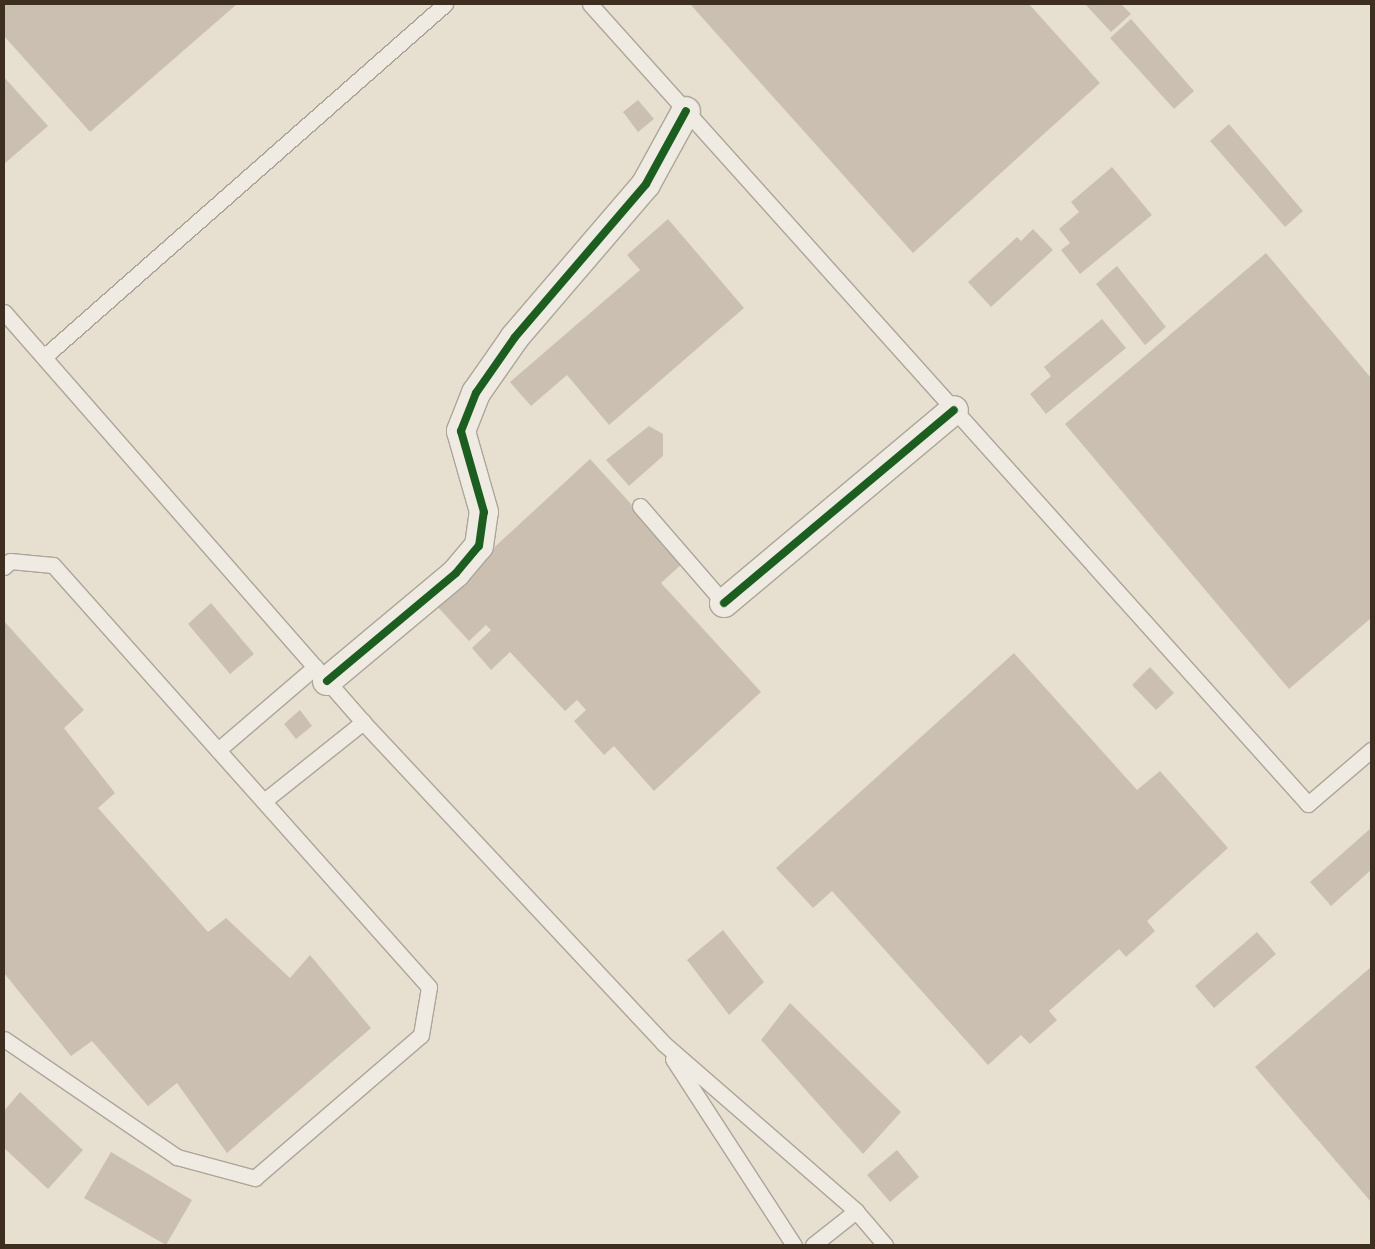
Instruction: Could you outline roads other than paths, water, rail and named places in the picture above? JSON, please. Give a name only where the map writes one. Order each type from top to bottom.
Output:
[{"type":"street","points":[[321,674],[456,573],[479,546],[484,512],[460,431],[476,393],[515,337],[646,184],[686,111]]},
{"type":"street","points":[[724,603],[954,410]]},
{"type":"lane","points":[[45,356],[444,4]]},
{"type":"lane","points":[[590,4],[1308,804],[1371,750]]},
{"type":"lane","points":[[4,312],[45,356],[363,722],[663,1043],[856,1211],[885,1245]]},
{"type":"lane","points":[[640,506],[724,603]]},
{"type":"lane","points":[[4,567],[10,561],[53,565],[429,987],[421,1036],[255,1178],[177,1158],[4,1039]]},
{"type":"lane","points":[[218,750],[321,674]]},
{"type":"lane","points":[[264,801],[363,722]]},
{"type":"lane","points":[[663,1043],[794,1245]]},
{"type":"lane","points":[[813,1245],[856,1211]]}]
